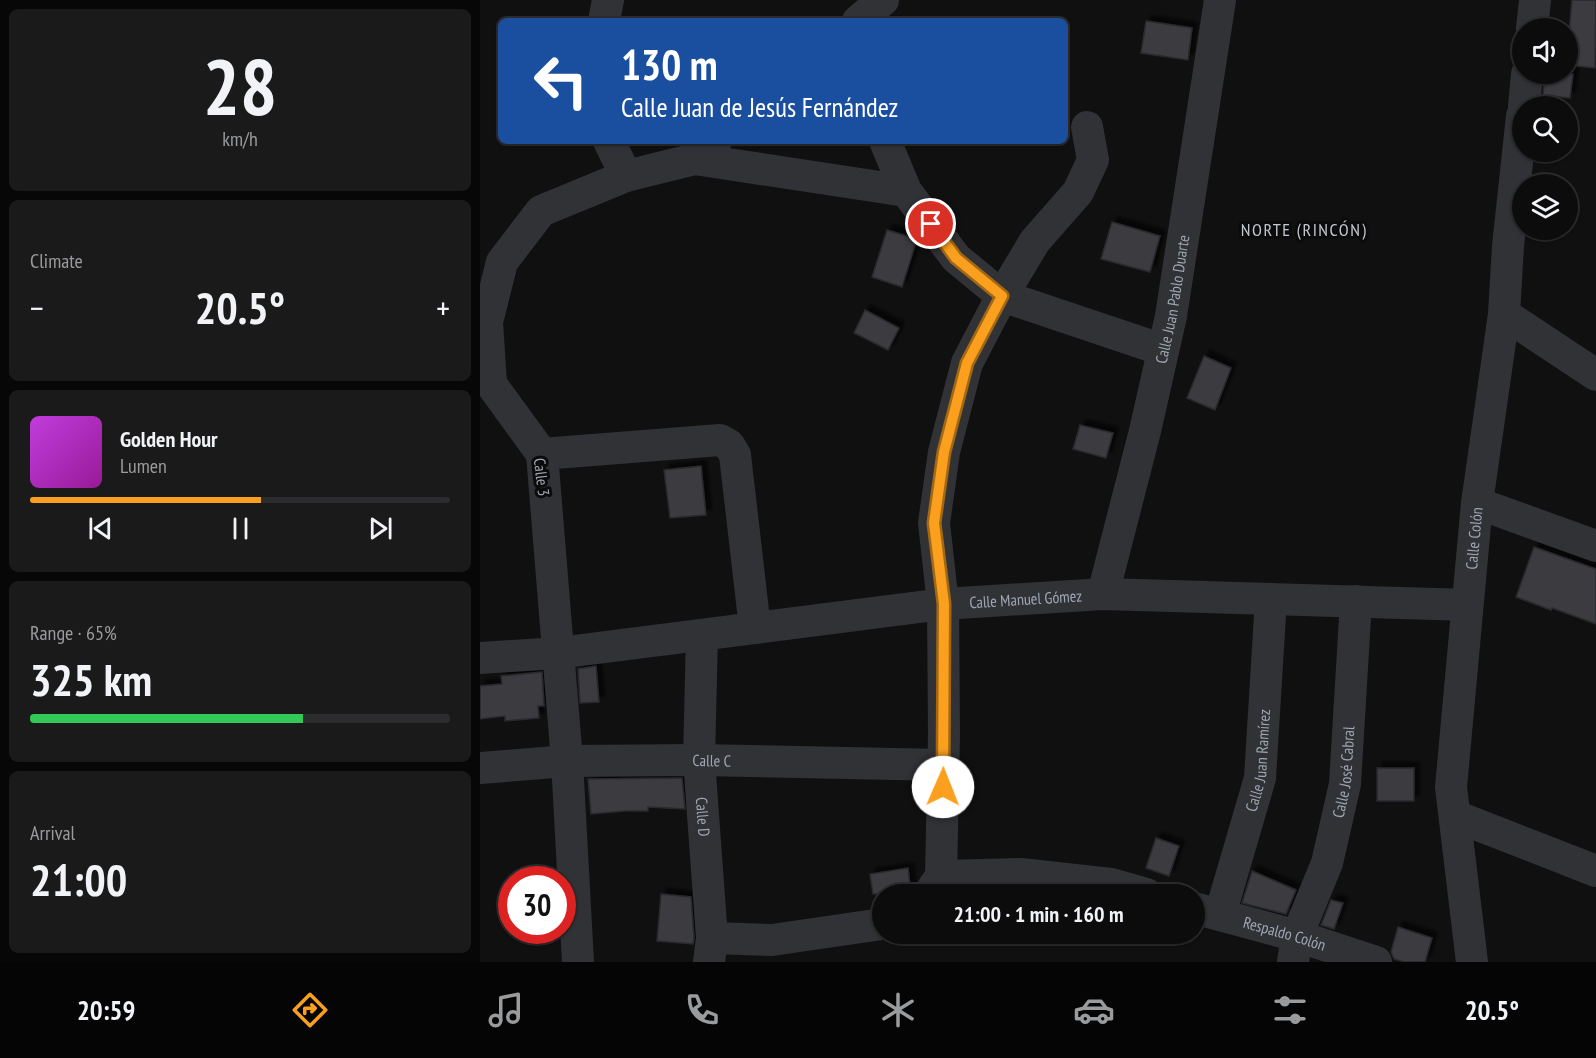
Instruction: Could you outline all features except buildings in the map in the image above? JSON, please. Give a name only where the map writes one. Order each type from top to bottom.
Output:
[{"type":"street","points":[[605,18],[608,0]]},
{"type":"street","points":[[862,18],[883,0]]},
{"type":"street","points":[[880,18],[883,0]]},
{"type":"street","name":"Calle Juan Pablo Duarte","points":[[1103,594],[1171,316],[1220,0]]},
{"type":"street","points":[[1533,18],[1535,0]]},
{"type":"street","points":[[935,884],[943,765],[944,604],[934,523],[944,452],[967,363],[1002,296],[1035,241],[1078,192],[1093,160],[1087,127]]},
{"type":"street","points":[[610,144],[626,176]]},
{"type":"street","points":[[886,144],[906,191],[956,258],[1002,296],[1163,350]]},
{"type":"street","points":[[706,150],[906,191]]},
{"type":"street","name":"Calle 3","points":[[578,962],[567,761],[542,454],[494,408],[487,322],[502,262],[541,211],[626,176],[706,150]]},
{"type":"street","name":"Calle Colón","points":[[1472,962],[1451,787],[1477,503],[1504,314],[1508,246],[1517,162]]},
{"type":"street","points":[[1504,314],[1596,375]]},
{"type":"street","points":[[542,454],[720,440],[729,445],[735,455],[755,628]]},
{"type":"street","points":[[1477,503],[1596,546]]},
{"type":"street","name":"Calle Manuel Gómez","points":[[480,658],[558,653],[944,604],[1103,594],[1467,605]]},
{"type":"street","name":"Calle Juan Ramírez","points":[[1207,912],[1260,778],[1271,599]]},
{"type":"street","name":"Calle José Cabral","points":[[1295,949],[1327,863],[1345,784],[1356,601]]},
{"type":"street","name":"Calle D","points":[[702,635],[699,760],[710,950]]},
{"type":"street","name":"Calle C","points":[[480,768],[567,761],[699,760],[943,765]]},
{"type":"street","points":[[1455,816],[1596,870]]},
{"type":"street","points":[[943,884],[1021,874],[1111,884]]},
{"type":"street","name":"Respaldo Colón","points":[[1207,912],[1295,949],[1376,962]]},
{"type":"street","points":[[710,950],[872,925]]},
{"type":"district","name":"NORTE (RINCÓN)","points":[[1304,230]]},
{"type":"route","points":[[931,224],[956,258],[1002,296],[967,363],[944,452],[934,523],[944,604],[943,787]]}]
